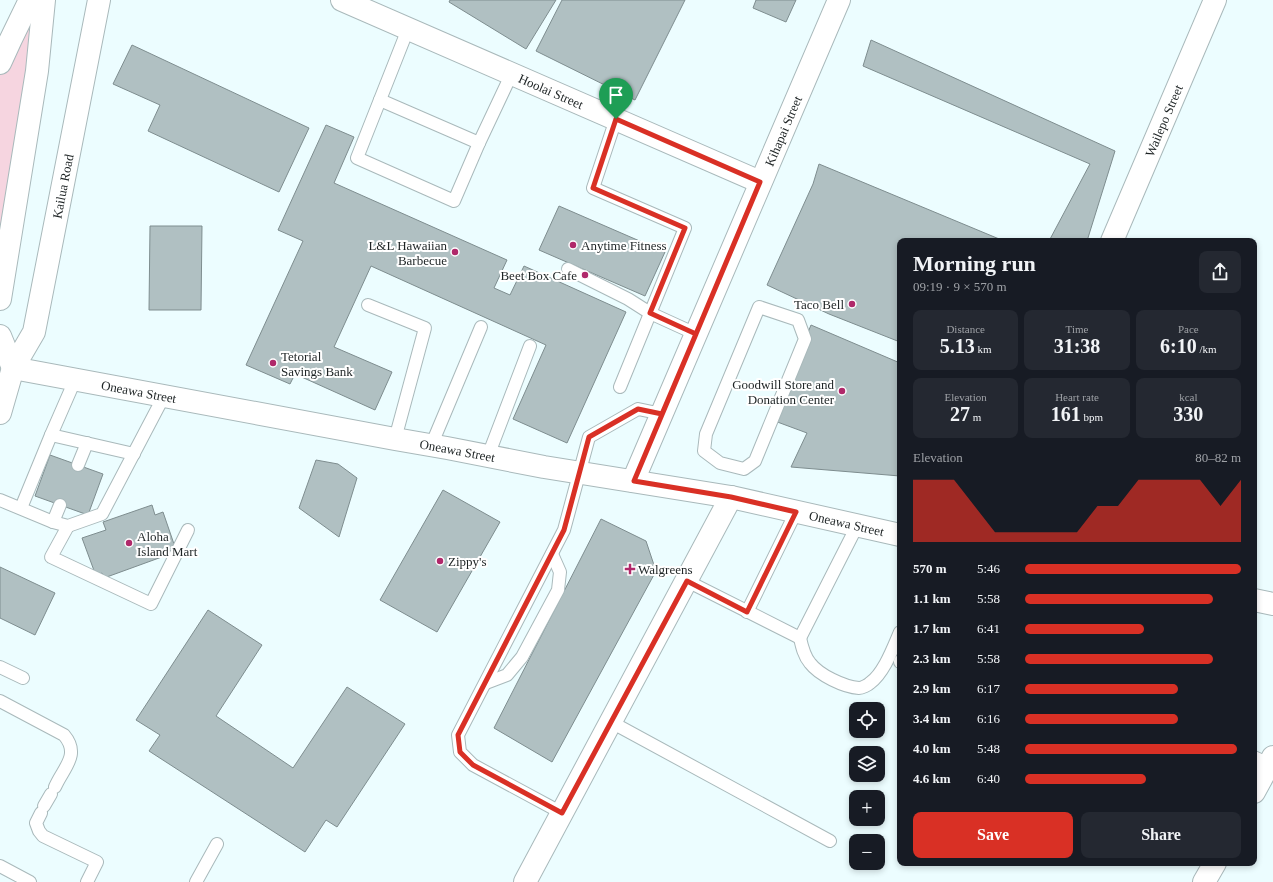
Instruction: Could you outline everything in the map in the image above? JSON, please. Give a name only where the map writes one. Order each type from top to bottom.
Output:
[{"type":"main road","points":[[0,63],[30,0]]},
{"type":"main road","points":[[0,299],[37,70],[44,0]]},
{"type":"main road","name":"Kailua Road","points":[[0,413],[7,366],[34,332],[99,0]]},
{"type":"main road","name":"Hoolai Street","points":[[342,0],[760,182]]},
{"type":"main road","name":"Kihapai Street","points":[[634,481],[760,182],[839,0]]},
{"type":"main road","name":"Wailepo Street","points":[[1113,238],[1215,0]]},
{"type":"main road","points":[[0,336],[7,366]]},
{"type":"main road","name":"Oneawa Street","points":[[7,366],[431,446],[731,497],[897,534]]},
{"type":"main road","points":[[525,882],[731,497]]},
{"type":"main road","points":[[1257,601],[1273,604]]},
{"type":"main road","points":[[1257,783],[1265,759]]},
{"type":"main road","points":[[1204,882],[1213,866]]},
{"type":"lane","points":[[408,29],[357,158],[454,201],[512,73]]},
{"type":"lane","points":[[380,100],[479,143]]},
{"type":"lane","points":[[616,119],[593,188],[685,228],[620,387]]},
{"type":"lane","points":[[568,269],[628,299],[650,313],[696,334]]},
{"type":"lane","points":[[368,305],[425,328],[394,439]]},
{"type":"lane","points":[[759,307],[798,320],[805,339],[755,461],[744,469],[720,463],[704,451],[706,434],[759,307]]},
{"type":"lane","points":[[431,446],[481,327]]},
{"type":"lane","points":[[488,456],[530,346]]},
{"type":"lane","points":[[21,508],[75,380]]},
{"type":"lane","points":[[0,500],[53,522],[68,526],[102,514],[164,396]]},
{"type":"lane","points":[[562,813],[473,765],[460,752],[458,735],[564,530],[589,437],[638,409],[662,414]]},
{"type":"lane","points":[[52,435],[134,454]]},
{"type":"lane","points":[[78,465],[87,443]]},
{"type":"lane","points":[[53,522],[60,505]]},
{"type":"lane","points":[[747,612],[796,512]]},
{"type":"lane","points":[[68,526],[51,557],[151,604],[188,530]]},
{"type":"lane","points":[[858,526],[800,638],[803,652],[810,664],[821,674],[846,685],[860,688],[871,683],[881,671],[897,638]]},
{"type":"lane","points":[[486,683],[507,675],[522,657],[558,590],[560,572],[552,554]]},
{"type":"lane","points":[[687,581],[800,638]]},
{"type":"lane","points":[[0,667],[23,678]]},
{"type":"lane","points":[[0,701],[64,736],[72,746],[72,755],[36,823],[43,836],[97,862],[87,882]]},
{"type":"lane","points":[[611,722],[830,841]]},
{"type":"lane","points":[[196,882],[217,844]]},
{"type":"lane","points":[[5,873],[30,882]]},
{"type":"shaded area","points":[[44,0],[0,299],[0,63]]},
{"type":"building","points":[[450,0],[556,0],[526,49],[449,2]]},
{"type":"building","points":[[562,0],[685,0],[635,100],[536,51]]},
{"type":"building","points":[[756,0],[796,0],[786,22],[753,8]]},
{"type":"building","points":[[871,40],[1115,151],[1088,238],[1051,238],[1090,164],[863,66]]},
{"type":"building","points":[[132,45],[309,128],[279,192],[148,131],[160,105],[113,84]]},
{"type":"building","points":[[326,125],[354,137],[334,183],[507,260],[494,288],[510,295],[524,266],[626,312],[567,443],[513,419],[546,345],[371,266],[334,347],[392,372],[375,410],[295,374],[290,384],[246,365],[303,241],[278,230]]},
{"type":"building","points":[[819,164],[997,238],[897,238],[897,341],[829,314],[767,285],[813,184]]},
{"type":"building","points":[[559,206],[665,252],[645,296],[539,250]]},
{"type":"building","points":[[150,226],[202,226],[201,310],[149,310]]},
{"type":"building","name":"Goodwill Store and Donation Center","points":[[811,325],[897,362],[897,476],[791,467],[807,433],[772,420]]},
{"type":"building","points":[[50,455],[103,474],[88,515],[35,496]]},
{"type":"building","points":[[316,460],[338,464],[357,478],[339,537],[299,508]]},
{"type":"building","name":"Zippy's","points":[[443,490],[500,522],[437,632],[380,600]]},
{"type":"building","name":"Aloha Island Mart","points":[[152,505],[155,515],[163,512],[175,547],[169,549],[170,554],[104,578],[102,573],[96,576],[82,538],[106,530],[103,522]]},
{"type":"building","name":"Walgreens","points":[[601,519],[646,541],[656,571],[552,762],[494,728]]},
{"type":"building","points":[[0,567],[55,593],[35,635],[0,618]]},
{"type":"building","points":[[208,610],[262,645],[216,716],[293,768],[347,687],[405,724],[337,827],[326,820],[305,852],[149,751],[160,735],[136,720]]},
{"type":"place","name":"Anytime Fitness","points":[[573,245]]},
{"type":"place","name":"L&L Hawaiian Barbecue","points":[[455,252]]},
{"type":"place","name":"Beet Box Cafe","points":[[585,275]]},
{"type":"place","name":"Taco Bell","points":[[852,304]]},
{"type":"place","name":"Tetorial Savings Bank","points":[[273,363]]},
{"type":"place","name":"Goodwill Store and Donation Center","points":[[842,391]]},
{"type":"place","name":"Aloha Island Mart","points":[[129,543]]},
{"type":"place","name":"Zippy's","points":[[440,561]]},
{"type":"place","name":"Walgreens","points":[[630,569]]},
{"type":"route","points":[[616,119],[593,188],[685,228],[650,313],[696,334],[662,414],[638,409],[589,437],[564,530],[458,735],[460,752],[473,765],[562,813],[687,581],[747,612],[796,512],[731,497],[634,481],[662,414],[760,182],[616,119]]}]
